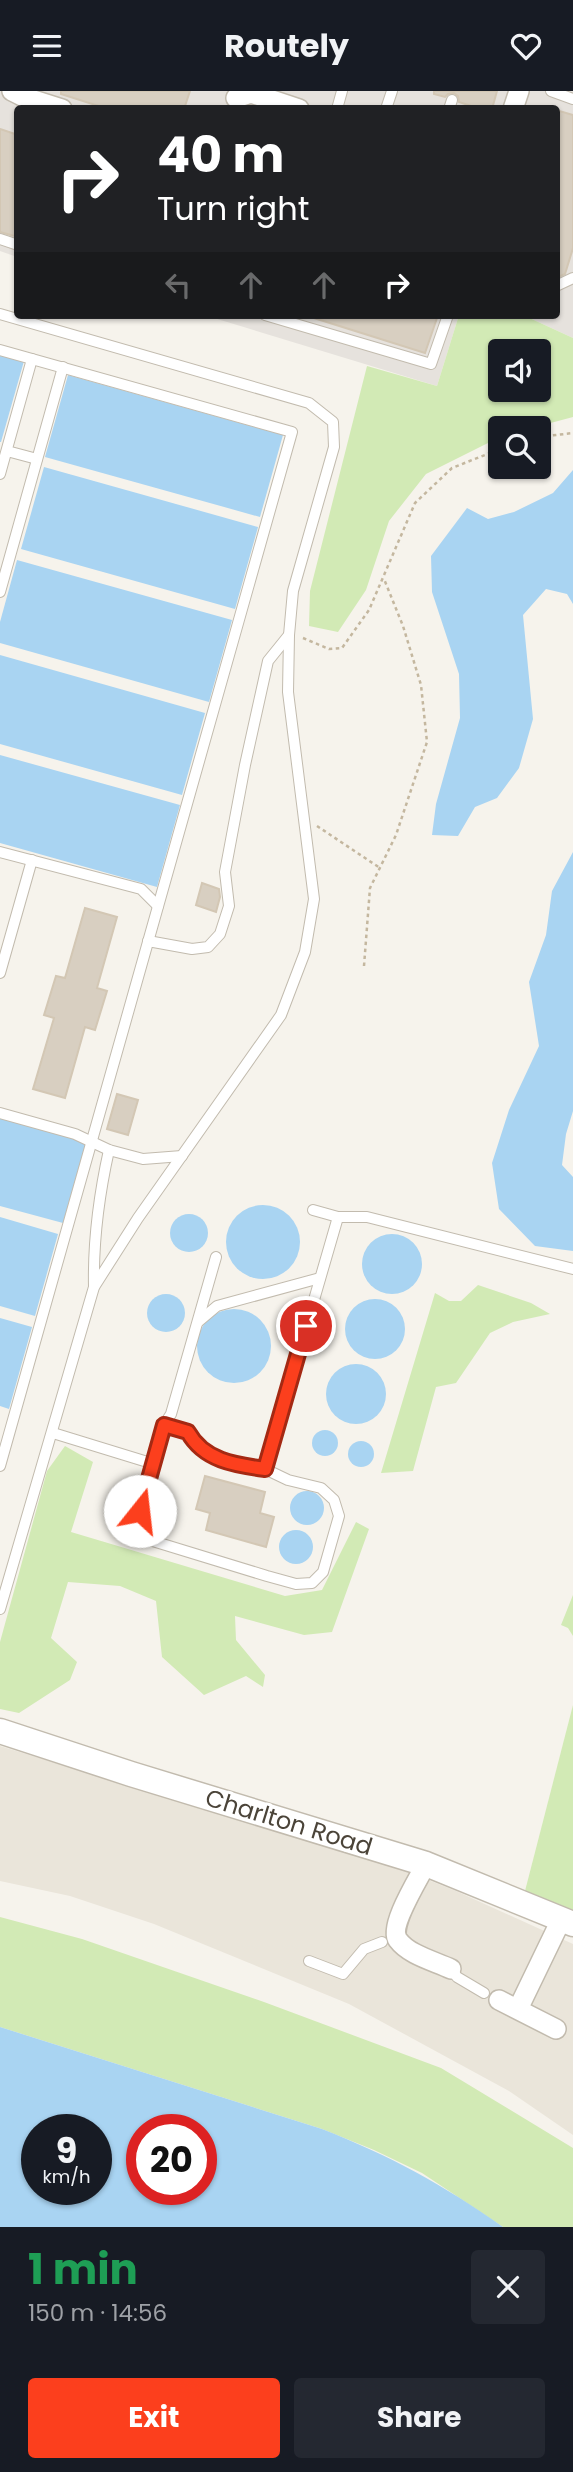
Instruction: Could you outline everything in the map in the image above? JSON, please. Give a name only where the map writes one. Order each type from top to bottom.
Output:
[{"type":"street","points":[[12,91],[47,105]]},
{"type":"street","points":[[232,99],[251,93],[280,101]]},
{"type":"street","name":"Charlton Road","points":[[0,1731],[426,1864],[567,1922]]},
{"type":"street","points":[[426,1864],[390,1940],[451,1969]]},
{"type":"street","points":[[518,2008],[567,1922]]},
{"type":"street","points":[[491,1996],[556,2029]]},
{"type":"lane","points":[[551,91],[573,99]]},
{"type":"lane","points":[[0,1609],[94,1287],[138,1218],[281,1015],[305,952],[314,899],[288,692],[289,635],[293,591],[334,447],[333,422],[309,403],[17,319]]},
{"type":"lane","points":[[279,319],[431,364],[447,319]]},
{"type":"lane","points":[[0,350],[292,432],[0,1466]]},
{"type":"lane","points":[[0,474],[32,359]]},
{"type":"lane","points":[[0,592],[63,367]]},
{"type":"lane","points":[[7,451],[37,459]]},
{"type":"lane","points":[[148,941],[192,949],[208,947],[220,934],[229,906],[225,872],[268,661],[289,635]]},
{"type":"lane","points":[[0,852],[141,889],[158,907]]},
{"type":"lane","points":[[0,973],[32,860]]},
{"type":"lane","points":[[0,1113],[92,1140],[109,1150],[143,1159],[181,1156]]},
{"type":"lane","points":[[94,1287],[93,1254],[109,1150]]},
{"type":"lane","points":[[313,1210],[338,1217],[366,1217],[573,1269]]},
{"type":"lane","points":[[265,1469],[338,1217]]},
{"type":"lane","points":[[164,1425],[188,1432],[195,1445],[228,1464],[265,1469],[288,1480],[321,1488],[334,1500],[340,1516],[323,1572],[312,1583],[296,1584],[133,1535],[164,1425],[171,1414],[216,1257]]},
{"type":"lane","points":[[196,1325],[206,1313],[217,1306],[320,1278]]},
{"type":"lane","points":[[52,1433],[154,1464]]},
{"type":"lane","points":[[309,1961],[343,1974],[364,1949],[390,1940]]},
{"type":"lane","points":[[451,1969],[457,1977],[491,1996]]},
{"type":"path","points":[[551,436],[573,433]]},
{"type":"path","points":[[289,635],[313,641],[329,649],[342,647],[369,610],[415,503],[452,468],[488,454]]},
{"type":"path","points":[[364,966],[370,888],[396,835],[427,742],[421,685],[403,626],[384,579]]},
{"type":"path","points":[[303,816],[380,868]]},
{"type":"shaded area","points":[[0,91],[573,91],[573,338],[532,319],[560,319],[560,105],[14,105],[14,256],[0,251]]},
{"type":"shaded area","points":[[217,319],[458,319],[437,386]]},
{"type":"shaded area","points":[[0,1746],[393,1866],[456,1891],[573,1944],[573,2135],[509,2091],[349,2004],[154,1924],[70,1896],[0,1881]]},
{"type":"green space","points":[[458,319],[532,319],[573,338],[573,417],[551,423],[551,416],[488,416],[488,443],[426,474],[389,521],[366,590],[338,632],[309,626],[310,591],[367,366],[437,386]]},
{"type":"green space","points":[[478,1285],[531,1303],[550,1314],[513,1322],[490,1333],[456,1383],[436,1387],[413,1471],[381,1473],[435,1293],[449,1301],[461,1301]]},
{"type":"green space","points":[[65,1446],[93,1462],[71,1532],[285,1596],[322,1590],[356,1522],[369,1529],[332,1632],[304,1635],[235,1616],[236,1640],[265,1675],[263,1687],[246,1676],[204,1695],[162,1657],[156,1601],[120,1586],[68,1582],[51,1638],[77,1662],[70,1680],[19,1713],[0,1709],[0,1642],[47,1471]]},
{"type":"green space","points":[[573,1595],[573,1636],[568,1628],[561,1625]]},
{"type":"green space","points":[[573,1705],[573,1910],[525,1891]]},
{"type":"green space","points":[[0,1917],[82,1939],[264,2002],[441,2068],[573,2148],[573,2227],[503,2227],[422,2173],[322,2129],[0,2027]]},
{"type":"water","points":[[0,354],[24,361],[1,442],[0,442]]},
{"type":"water","points":[[68,375],[283,435],[260,517],[45,457]]},
{"type":"water","points":[[44,467],[258,527],[235,609],[21,549]]},
{"type":"water","points":[[573,470],[573,604],[567,594],[546,589],[523,615],[533,719],[519,768],[497,798],[475,807],[458,836],[432,835],[436,804],[460,718],[459,674],[432,592],[431,556],[467,508],[488,519],[514,512],[553,493]]},
{"type":"water","points":[[17,560],[232,620],[209,702],[0,643],[0,622]]},
{"type":"water","points":[[0,655],[205,713],[182,795],[0,744]]},
{"type":"water","points":[[0,755],[180,805],[157,887],[0,843]]},
{"type":"water","points":[[573,852],[573,1111],[566,1134],[562,1165],[573,1177],[573,1251],[535,1246],[499,1209],[492,1163],[509,1110],[539,1046],[529,982],[546,935],[552,891]]},
{"type":"water","points":[[0,1117],[86,1142],[63,1223],[0,1206]]},
{"type":"water","points":[[256,1205],[270,1205],[284,1211],[294,1221],[300,1242],[294,1263],[284,1273],[270,1279],[256,1279],[242,1273],[232,1263],[226,1249],[226,1235],[232,1221],[242,1211]]},
{"type":"water","points":[[189,1214],[203,1219],[208,1233],[203,1247],[189,1252],[175,1247],[170,1233],[175,1219]]},
{"type":"water","points":[[0,1217],[58,1234],[35,1316],[0,1306]]},
{"type":"water","points":[[392,1234],[409,1239],[417,1247],[422,1264],[417,1281],[409,1289],[392,1294],[375,1289],[367,1281],[362,1264],[367,1247],[375,1239]]},
{"type":"water","points":[[166,1294],[180,1299],[185,1313],[180,1327],[166,1332],[152,1327],[147,1313],[152,1299]]},
{"type":"water","points":[[375,1299],[392,1304],[400,1312],[405,1329],[400,1346],[392,1354],[375,1359],[358,1354],[350,1346],[345,1329],[350,1312],[358,1304]]},
{"type":"water","points":[[227,1309],[241,1309],[255,1315],[265,1325],[271,1346],[265,1367],[255,1377],[241,1383],[227,1383],[213,1377],[203,1367],[197,1353],[197,1339],[203,1325],[213,1315]]},
{"type":"water","points":[[0,1318],[32,1327],[9,1409],[0,1406]]},
{"type":"water","points":[[356,1364],[373,1369],[381,1377],[386,1394],[381,1411],[373,1419],[356,1424],[339,1419],[331,1411],[326,1394],[331,1377],[339,1369]]},
{"type":"water","points":[[325,1430],[334,1434],[338,1443],[334,1452],[325,1456],[316,1452],[312,1443],[316,1434]]},
{"type":"water","points":[[361,1441],[370,1445],[374,1454],[370,1463],[361,1467],[352,1463],[348,1454],[352,1445]]},
{"type":"water","points":[[307,1491],[319,1496],[324,1508],[319,1520],[307,1525],[295,1520],[290,1508],[295,1496]]},
{"type":"water","points":[[296,1530],[308,1535],[313,1547],[308,1559],[296,1564],[284,1559],[279,1547],[284,1535]]},
{"type":"water","points":[[0,2027],[322,2129],[416,2172],[503,2227],[0,2227]]},
{"type":"building","points":[[61,91],[190,91],[185,105],[95,105],[61,94]]},
{"type":"building","points":[[434,91],[497,91],[493,105],[468,105],[459,102],[454,93],[445,97],[434,94]]},
{"type":"building","points":[[560,111],[573,115],[573,248],[565,274],[560,276]]},
{"type":"building","points":[[0,129],[14,134],[14,236],[0,232]]},
{"type":"building","points":[[317,319],[437,319],[425,353]]},
{"type":"building","points":[[202,883],[219,889],[216,912],[196,905]]},
{"type":"building","points":[[85,908],[117,917],[97,988],[107,991],[95,1030],[85,1027],[65,1098],[33,1089],[54,1018],[44,1015],[56,976],[65,978]]},
{"type":"building","points":[[117,1094],[138,1100],[128,1135],[107,1129]]},
{"type":"building","points":[[205,1476],[265,1492],[260,1513],[274,1517],[266,1547],[206,1530],[210,1513],[196,1509]]},
{"type":"route","points":[[140,1511],[164,1425],[188,1432],[195,1445],[228,1464],[265,1469],[306,1326]]}]
